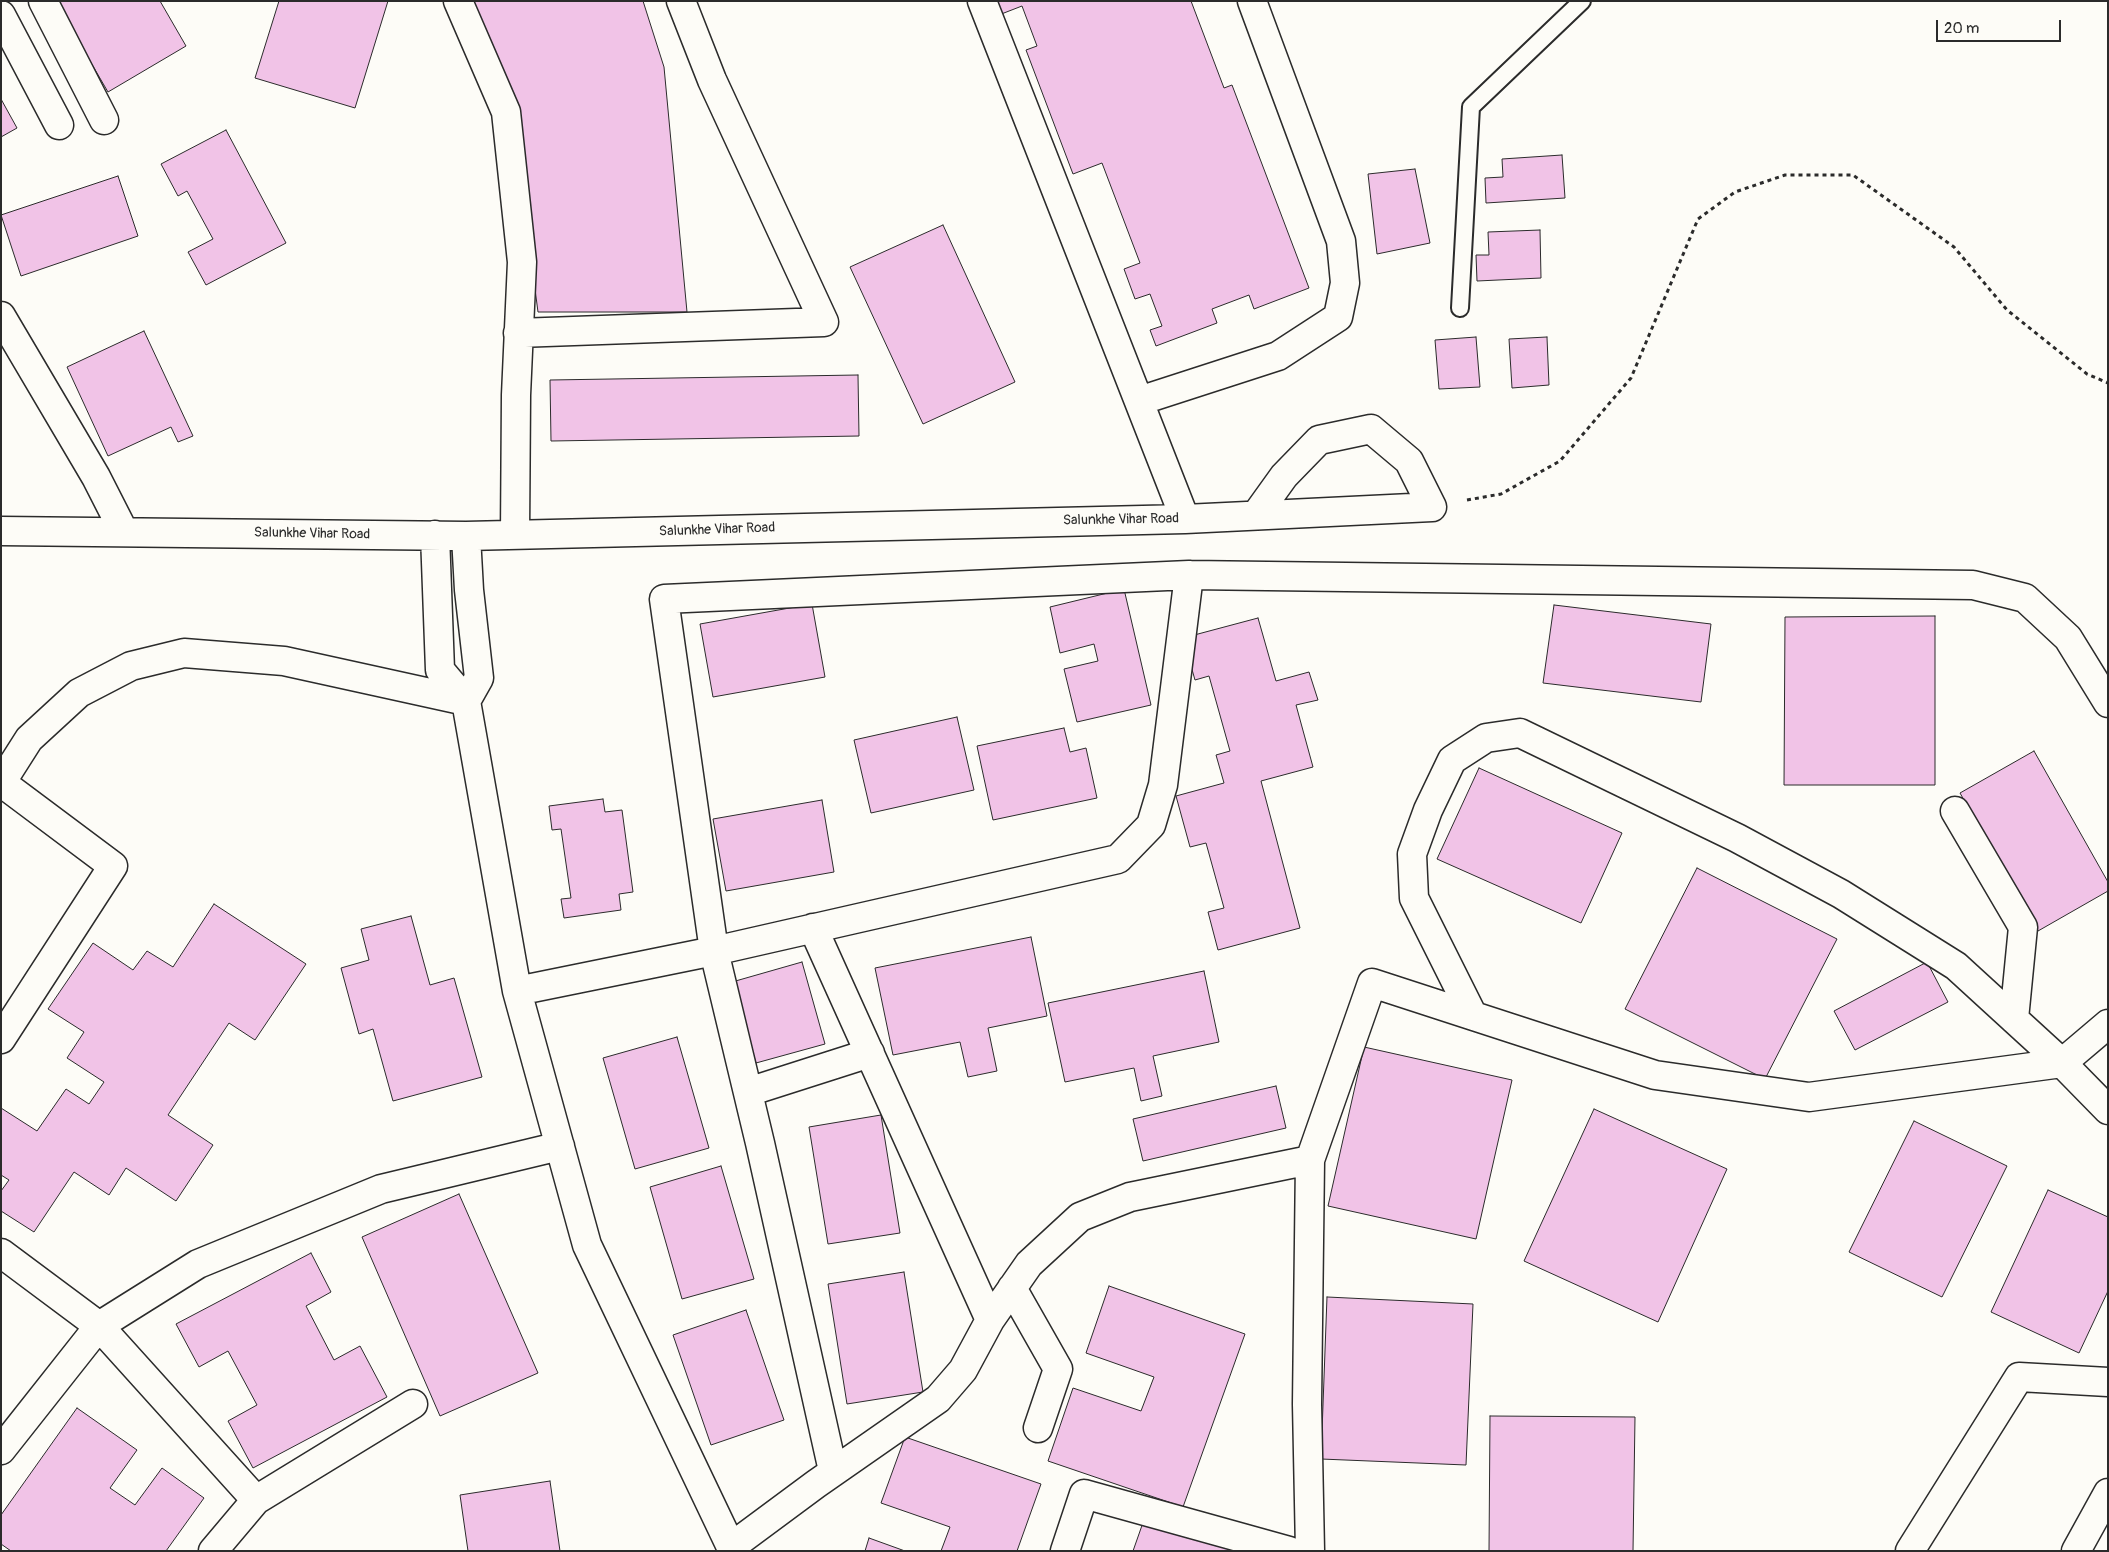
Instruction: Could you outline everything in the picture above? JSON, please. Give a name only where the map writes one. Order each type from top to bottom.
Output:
[{"type":"street","points":[[43,1],[104,120]]},
{"type":"street","points":[[458,1],[506,112],[522,262],[518,333],[515,535]]},
{"type":"street","points":[[518,333],[824,322],[712,80],[681,1]]},
{"type":"street","points":[[982,1],[1185,519]]},
{"type":"street","points":[[1139,401],[1278,356],[1338,317],[1345,283],[1341,241],[1252,1]]},
{"type":"street","points":[[1,15],[59,125]]},
{"type":"street","points":[[1,316],[96,477],[124,532]]},
{"type":"street","points":[[1256,515],[1284,476],[1319,440],[1371,429],[1409,461],[1432,507]]},
{"type":"street","name":"Salunkhe Vihar Road","points":[[1,531],[466,536],[1185,519],[1432,507]]},
{"type":"street","points":[[435,535],[440,670],[466,701],[517,991],[586,1245],[733,1549],[833,1471],[938,1399],[963,1370],[990,1320],[1029,1264],[1080,1217],[1130,1197],[1310,1160]]},
{"type":"street","points":[[466,536],[469,590],[479,678],[466,701]]},
{"type":"street","points":[[517,991],[714,951],[1118,859],[1151,825],[1163,785],[1188,575]]},
{"type":"street","points":[[833,1471],[748,1092],[714,951],[664,599],[1188,575],[1973,585],[2025,598],[2068,638],[2108,703]]},
{"type":"street","points":[[1,1040],[112,866],[2,783],[29,739],[79,693],[130,666],[184,653],[284,661],[466,701]]},
{"type":"street","points":[[1472,1014],[1414,898],[1412,854],[1428,810],[1452,760],[1486,738],[1520,733],[1736,838],[1841,894],[1956,966],[2062,1063],[2108,1110]]},
{"type":"street","points":[[1955,811],[2022,928],[2014,1019]]},
{"type":"street","points":[[813,928],[990,1320]]},
{"type":"street","points":[[1310,1551],[1308,1404],[1310,1160],[1372,983],[1655,1075],[1809,1097],[2062,1063],[2108,1024]]},
{"type":"street","points":[[748,1092],[870,1053]]},
{"type":"street","points":[[1,1450],[99,1326],[198,1264],[381,1189],[560,1146]]},
{"type":"street","points":[[1,1253],[99,1326],[256,1500]]},
{"type":"street","points":[[1012,1288],[1058,1370],[1038,1428]]},
{"type":"street","points":[[1910,1551],[2019,1377],[2108,1382]]},
{"type":"street","points":[[214,1551],[256,1500],[413,1404]]},
{"type":"street","points":[[2076,1551],[2108,1493]]},
{"type":"street","points":[[1065,1551],[1084,1494],[1289,1551]]},
{"type":"lane","points":[[1460,308],[1471,107],[1582,1]]},
{"type":"path","points":[[1432,507],[1501,494],[1560,461],[1631,378],[1698,219],[1735,192],[1785,175],[1853,175],[1954,247],[2007,310],[2087,374],[2108,383]]},
{"type":"building","points":[[55,1],[160,1],[186,46],[108,92]]},
{"type":"building","points":[[279,1],[388,1],[355,108],[255,78]]},
{"type":"building","points":[[464,1],[643,1],[664,67],[687,312],[538,312],[514,129]]},
{"type":"building","points":[[985,1],[1191,1],[1224,88],[1232,85],[1309,288],[1254,309],[1249,295],[1212,309],[1217,323],[1156,346],[1150,330],[1162,326],[1150,294],[1135,299],[1124,269],[1140,263],[1102,163],[1073,174],[1026,50],[1037,46],[1022,6],[991,18]]},
{"type":"building","points":[[1,99],[17,128],[1,137]]},
{"type":"building","points":[[226,130],[286,243],[206,285],[188,252],[213,239],[187,191],[178,196],[161,164]]},
{"type":"building","points":[[1562,155],[1565,198],[1486,203],[1485,178],[1503,177],[1502,159]]},
{"type":"building","points":[[1415,169],[1430,243],[1377,254],[1368,174]]},
{"type":"building","points":[[118,176],[138,236],[21,276],[1,215]]},
{"type":"building","points":[[943,225],[1015,382],[923,424],[850,267]]},
{"type":"building","points":[[1540,230],[1541,278],[1477,281],[1476,255],[1489,255],[1488,232]]},
{"type":"building","points":[[144,331],[193,436],[178,442],[171,427],[108,456],[67,367]]},
{"type":"building","points":[[1476,337],[1480,387],[1439,389],[1435,340]]},
{"type":"building","points":[[1547,337],[1549,385],[1512,388],[1509,339]]},
{"type":"building","points":[[858,375],[859,436],[551,441],[550,380]]},
{"type":"building","points":[[1124,589],[1151,705],[1077,722],[1064,669],[1098,661],[1094,644],[1060,653],[1050,607]]},
{"type":"building","points":[[812,604],[825,677],[713,697],[700,624]]},
{"type":"building","points":[[1554,605],[1711,624],[1701,702],[1543,683]]},
{"type":"building","points":[[1935,616],[1935,785],[1784,785],[1785,617]]},
{"type":"building","points":[[1258,618],[1276,681],[1309,672],[1318,700],[1296,705],[1313,767],[1261,781],[1300,928],[1218,950],[1208,912],[1224,908],[1206,843],[1190,847],[1176,796],[1224,783],[1216,755],[1230,751],[1209,676],[1195,680],[1183,638]]},
{"type":"building","points":[[957,717],[974,790],[871,813],[854,740]]},
{"type":"building","points":[[1064,728],[1070,752],[1086,748],[1097,798],[993,820],[977,746]]},
{"type":"building","points":[[2034,751],[2108,882],[2108,891],[2038,931],[1960,793]]},
{"type":"building","points":[[1479,768],[1622,833],[1581,923],[1437,859]]},
{"type":"building","points":[[603,799],[605,812],[622,810],[633,892],[619,894],[621,910],[564,918],[561,899],[571,898],[561,829],[552,830],[549,806]]},
{"type":"building","points":[[822,800],[834,872],[726,891],[713,819]]},
{"type":"building","points":[[1697,868],[1837,939],[1765,1079],[1625,1009]]},
{"type":"building","points":[[214,904],[306,964],[255,1040],[229,1023],[168,1115],[213,1145],[176,1201],[126,1168],[109,1195],[74,1172],[34,1232],[1,1211],[1,1191],[9,1180],[1,1175],[1,1108],[37,1131],[66,1089],[89,1104],[104,1082],[67,1058],[84,1032],[48,1009],[93,943],[133,970],[147,951],[173,967]]},
{"type":"building","points":[[411,916],[430,985],[454,978],[482,1077],[393,1101],[373,1029],[359,1034],[341,968],[369,960],[361,929]]},
{"type":"building","points":[[1031,937],[1047,1016],[988,1028],[997,1071],[968,1077],[960,1042],[893,1055],[875,968]]},
{"type":"building","points":[[802,962],[825,1044],[756,1063],[732,982]]},
{"type":"building","points":[[1927,962],[1948,1002],[1855,1050],[1834,1011]]},
{"type":"building","points":[[1204,971],[1219,1042],[1153,1056],[1162,1096],[1141,1101],[1134,1068],[1065,1082],[1048,1003]]},
{"type":"building","points":[[677,1037],[709,1148],[635,1169],[603,1058]]},
{"type":"building","points":[[1364,1047],[1512,1080],[1476,1239],[1328,1206]]},
{"type":"building","points":[[1276,1086],[1286,1128],[1143,1161],[1133,1119]]},
{"type":"building","points":[[1594,1109],[1727,1169],[1658,1322],[1524,1261]]},
{"type":"building","points":[[881,1115],[900,1233],[828,1244],[809,1127]]},
{"type":"building","points":[[1914,1121],[2007,1166],[1942,1297],[1849,1252]]},
{"type":"building","points":[[721,1166],[754,1279],[682,1299],[650,1187]]},
{"type":"building","points":[[2048,1190],[2108,1217],[2108,1291],[2079,1353],[1991,1312]]},
{"type":"building","points":[[459,1194],[538,1373],[440,1416],[362,1237]]},
{"type":"building","points":[[311,1253],[331,1292],[306,1306],[334,1360],[360,1346],[387,1397],[253,1468],[228,1421],[257,1405],[228,1351],[199,1367],[176,1324]]},
{"type":"building","points":[[904,1272],[923,1392],[847,1404],[828,1284]]},
{"type":"building","points":[[1109,1286],[1245,1334],[1183,1507],[1048,1461],[1073,1388],[1141,1411],[1154,1377],[1086,1353]]},
{"type":"building","points":[[1327,1297],[1473,1304],[1466,1465],[1321,1459]]},
{"type":"building","points":[[746,1310],[784,1420],[711,1445],[673,1335]]},
{"type":"building","points":[[77,1408],[137,1450],[110,1488],[135,1505],[162,1468],[204,1498],[166,1551],[11,1551],[1,1544],[1,1515]]},
{"type":"building","points":[[1490,1416],[1635,1417],[1633,1551],[1489,1551]]},
{"type":"building","points":[[905,1437],[1041,1484],[1017,1551],[941,1551],[950,1527],[881,1503]]},
{"type":"building","points":[[550,1481],[560,1551],[468,1551],[460,1495]]},
{"type":"building","points":[[1146,1514],[1252,1551],[1133,1551]]},
{"type":"building","points":[[869,1538],[905,1551],[865,1551]]}]
